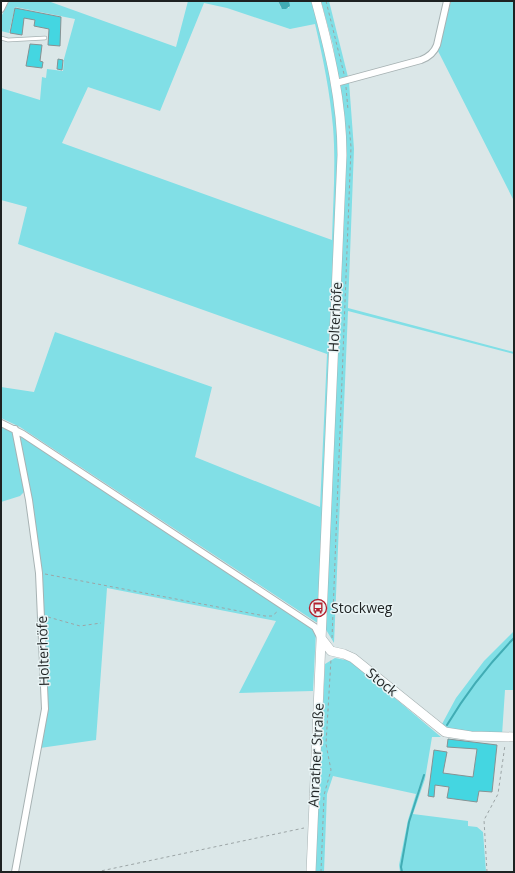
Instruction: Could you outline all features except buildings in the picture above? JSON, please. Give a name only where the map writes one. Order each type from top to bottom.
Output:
[{"type":"main road","name":"Holterhöfe","points":[[316,1],[336,83],[341,120],[342,168],[321,637]]},
{"type":"main road","name":"Stock","points":[[321,637],[331,651],[345,654],[353,658],[445,732],[471,736],[510,738]]},
{"type":"main road","name":"Anrather Straße","points":[[311,872],[321,637]]},
{"type":"street","points":[[1,9],[5,1]]},
{"type":"street","points":[[336,83],[421,60],[430,56],[437,45],[447,1]]},
{"type":"street","points":[[1,423],[15,429],[316,627],[321,637]]},
{"type":"street","name":"Holterhöfe","points":[[15,429],[29,500],[39,573],[45,709],[15,872]]},
{"type":"lane","points":[[1,38],[8,40],[45,38]]},
{"type":"path","points":[[39,573],[265,616],[276,614],[283,606]]},
{"type":"path","points":[[42,615],[76,626],[102,624]]},
{"type":"path","points":[[487,872],[484,820],[498,794],[510,738]]},
{"type":"path","points":[[96,872],[313,826]]},
{"type":"shaded area","points":[[9,1],[48,1],[176,47],[188,1],[278,1],[281,8],[289,8],[289,1],[314,1],[329,59],[339,139],[318,622],[20,427],[1,418],[1,387],[34,392],[55,332],[212,387],[195,457],[320,507],[327,354],[18,244],[27,207],[1,200],[1,88],[40,100],[42,77],[46,78],[47,69],[63,71],[64,59],[75,19],[15,7],[9,33],[1,31],[1,17]],"holes":[[[204,3],[227,8],[290,29],[315,24],[326,75],[333,127],[334,169],[332,240],[62,143],[88,87],[160,111]]]},
{"type":"shaded area","points":[[278,1],[289,1],[290,6],[286,9],[282,9]]},
{"type":"shaded area","points":[[321,1],[329,1],[348,77],[338,78],[333,45]]},
{"type":"shaded area","points":[[451,1],[514,1],[514,201],[438,51]]},
{"type":"shaded area","points":[[349,82],[354,149],[348,308],[514,352],[514,354],[348,311],[334,643],[325,628],[340,86]]},
{"type":"shaded area","points":[[1,426],[12,431],[25,491],[20,496],[1,502]]},
{"type":"shaded area","points":[[19,435],[316,631],[313,691],[239,693],[276,621],[107,588],[96,740],[40,748],[48,709],[42,575]]},
{"type":"shaded area","points":[[514,631],[514,690],[505,690],[502,735],[448,730],[442,724],[456,698],[484,661]]},
{"type":"shaded area","points":[[335,658],[351,661],[441,737],[432,737],[425,779],[413,814],[468,821],[468,826],[477,827],[483,832],[486,872],[400,872],[399,865],[408,820],[416,794],[333,776],[327,794],[324,872],[315,872],[325,664]]},
{"type":"waterway","points":[[447,725],[478,680],[495,658],[514,638]]},
{"type":"waterway","points":[[402,872],[401,867],[409,822],[424,775]]},
{"type":"place","name":"Stockweg","points":[[318,608]]}]
